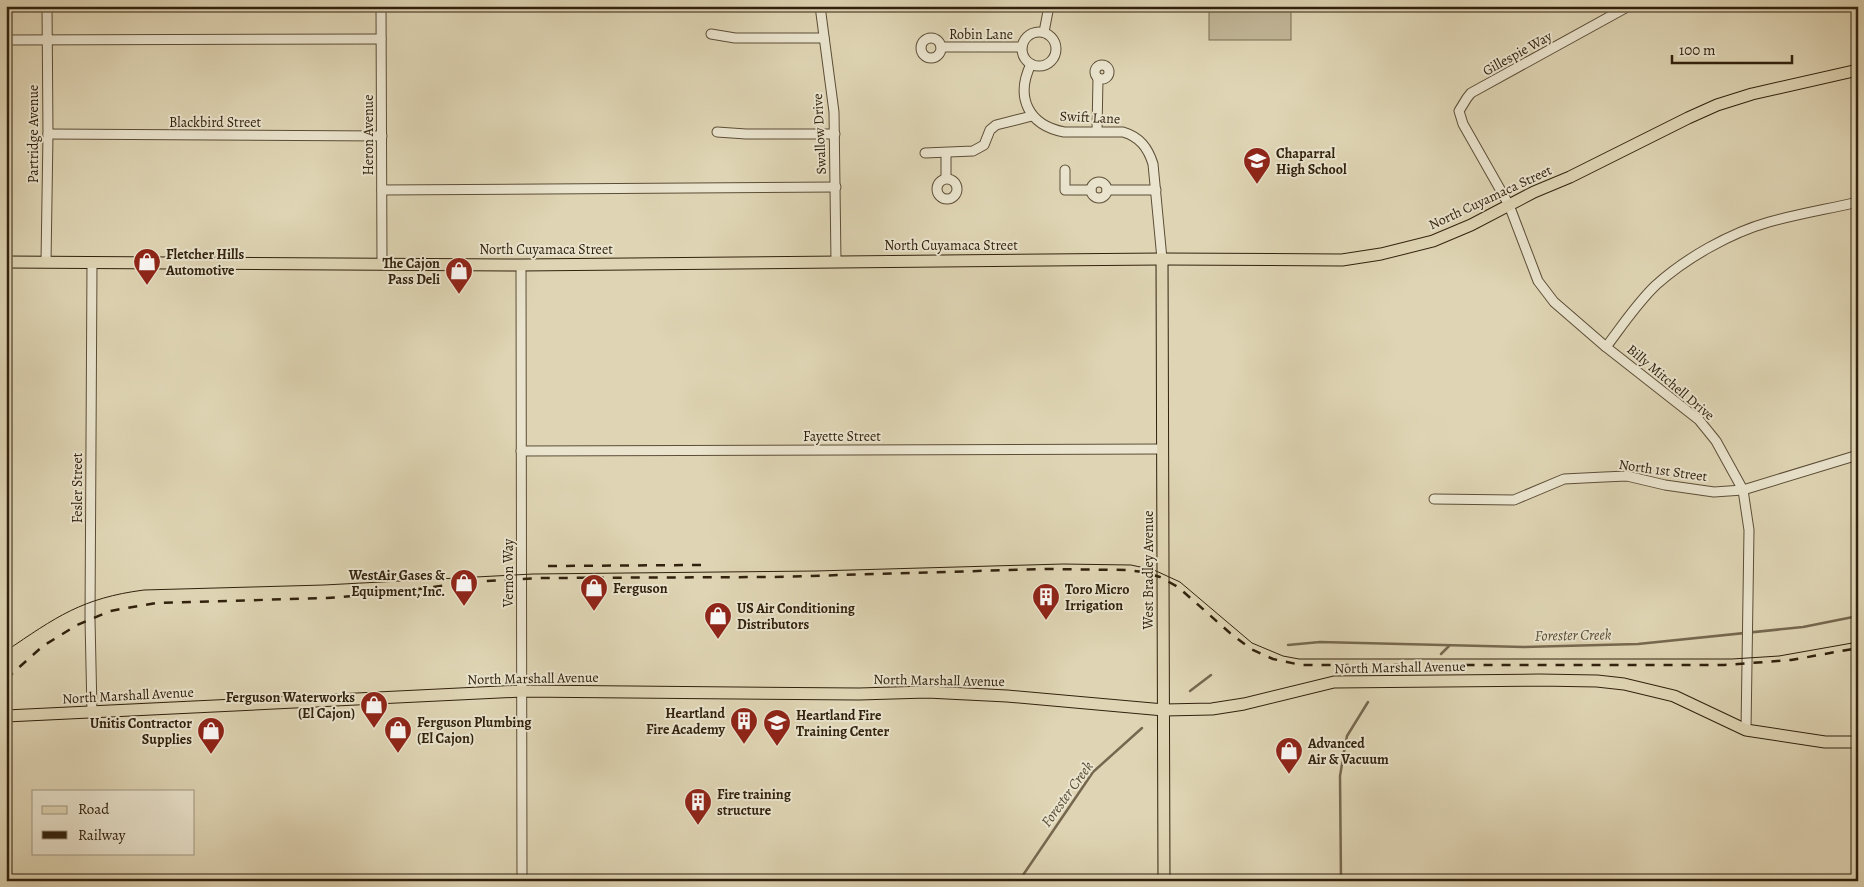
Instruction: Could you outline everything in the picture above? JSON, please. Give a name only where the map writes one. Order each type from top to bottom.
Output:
[{"type":"main road","name":"North Cuyamaca Street","points":[[6,262],[521,265],[1162,259],[1342,260],[1381,254],[1433,241],[1471,225],[1718,105],[1752,94],[1858,70]]},
{"type":"main road","name":"West Bradley Avenue","points":[[1162,259],[1164,881]]},
{"type":"main road","name":"North Marshall Avenue","points":[[6,716],[522,691],[859,694],[927,692],[1007,696],[1164,710],[1212,708],[1244,704],[1334,682],[1597,681],[1624,684],[1674,696],[1746,730],[1825,742],[1858,742]]},
{"type":"street","name":"Partridge Avenue","points":[[46,6],[48,134],[46,262]]},
{"type":"street","name":"Heron Avenue","points":[[381,6],[382,264]]},
{"type":"street","name":"Swallow Drive","points":[[820,6],[834,112],[836,261]]},
{"type":"street","points":[[1044,32],[1049,6]]},
{"type":"street","name":"Gillespie Way","points":[[1471,94],[1629,6]]},
{"type":"street","points":[[1044,32],[1055,43],[1055,55],[1048,64],[1036,66],[1024,57],[1022,48],[1028,35],[1044,32]]},
{"type":"street","points":[[711,34],[735,38],[824,38]]},
{"type":"street","points":[[6,40],[381,39]]},
{"type":"street","name":"Robin Lane","points":[[941,47],[1022,48]]},
{"type":"street","points":[[925,152],[973,151],[984,145],[990,130],[996,125],[1032,116],[1028,109],[1023,86],[1031,64]]},
{"type":"street","points":[[1097,131],[1098,78]]},
{"type":"street","name":"Billy Mitchell Drive","points":[[1471,94],[1459,111],[1463,124],[1509,205],[1538,281],[1554,302],[1606,347],[1699,420],[1716,441],[1743,490],[1748,530],[1746,730]]},
{"type":"street","name":"Swift Lane","points":[[1032,116],[1042,124],[1055,130],[1064,132],[1123,132],[1131,134],[1140,141],[1149,152],[1153,164],[1162,259]]},
{"type":"street","points":[[717,132],[746,134],[835,134]]},
{"type":"street","name":"Blackbird Street","points":[[48,134],[382,136]]},
{"type":"street","points":[[946,152],[946,178]]},
{"type":"street","points":[[1065,170],[1065,190],[1091,190],[1092,195],[1099,198],[1104,197],[1107,190],[1156,190]]},
{"type":"street","points":[[382,190],[836,187]]},
{"type":"street","points":[[1606,347],[1638,305],[1657,284],[1691,259],[1722,241],[1767,223],[1858,202]]},
{"type":"street","name":"Fesler Street","points":[[92,264],[90,619],[92,712]]},
{"type":"street","name":"Vernon Way","points":[[521,265],[522,881]]},
{"type":"street","name":"Fayette Street","points":[[521,450],[1163,449]]},
{"type":"street","name":"North 1st Street","points":[[1434,499],[1514,500],[1564,479],[1604,476],[1627,476],[1665,485],[1714,492],[1743,490],[1858,455]]},
{"type":"shaded area","points":[[1209,6],[1291,6],[1291,40],[1209,40]]},
{"type":"waterway","name":"Forester Creek","points":[[1288,645],[1320,642],[1524,647],[1638,644],[1803,627],[1858,616]]},
{"type":"waterway","points":[[1441,654],[1449,646]]},
{"type":"waterway","name":"Forester Creek","points":[[1190,691],[1211,675]]},
{"type":"waterway","points":[[1341,881],[1340,776],[1347,736],[1368,702]]},
{"type":"waterway","name":"Forester Creek","points":[[1019,881],[1093,772],[1142,728]]},
{"type":"tram line","points":[[6,651],[70,611],[103,598],[144,590],[324,585],[533,574],[816,571],[1063,564],[1131,565],[1154,570],[1180,582],[1252,643],[1283,656],[1299,659],[1732,659],[1779,656],[1858,642]]},
{"type":"railway","points":[[548,566],[701,565]]},
{"type":"railway","points":[[6,679],[43,646],[77,625],[110,611],[156,603],[327,598],[392,593],[467,582],[540,578],[774,577],[1045,569],[1127,570],[1160,577],[1178,587],[1251,649],[1273,659],[1301,665],[1724,665],[1791,660],[1858,648]]},
{"type":"place","name":"Chaparral High School","points":[[1257,185]]},
{"type":"place","name":"Fletcher Hills Automotive","points":[[147,286]]},
{"type":"place","name":"The Cajon Pass Deli","points":[[459,295]]},
{"type":"place","name":"WestAir Gases & Equipment, Inc.","points":[[464,607]]},
{"type":"place","name":"Ferguson","points":[[594,612]]},
{"type":"place","name":"Toro Micro Irrigation","points":[[1046,621]]},
{"type":"place","name":"US Air Conditioning Distributors","points":[[718,640]]},
{"type":"place","name":"Ferguson Waterworks (El Cajon)","points":[[374,729]]},
{"type":"place","name":"Heartland Fire Academy","points":[[744,745]]},
{"type":"place","name":"Heartland Fire Training Center","points":[[777,747]]},
{"type":"place","name":"Ferguson Plumbing (El Cajon)","points":[[398,754]]},
{"type":"place","name":"Unitis Contractor Supplies","points":[[211,755]]},
{"type":"place","name":"Advanced Air & Vacuum","points":[[1289,775]]},
{"type":"place","name":"Fire training structure","points":[[698,826]]}]
